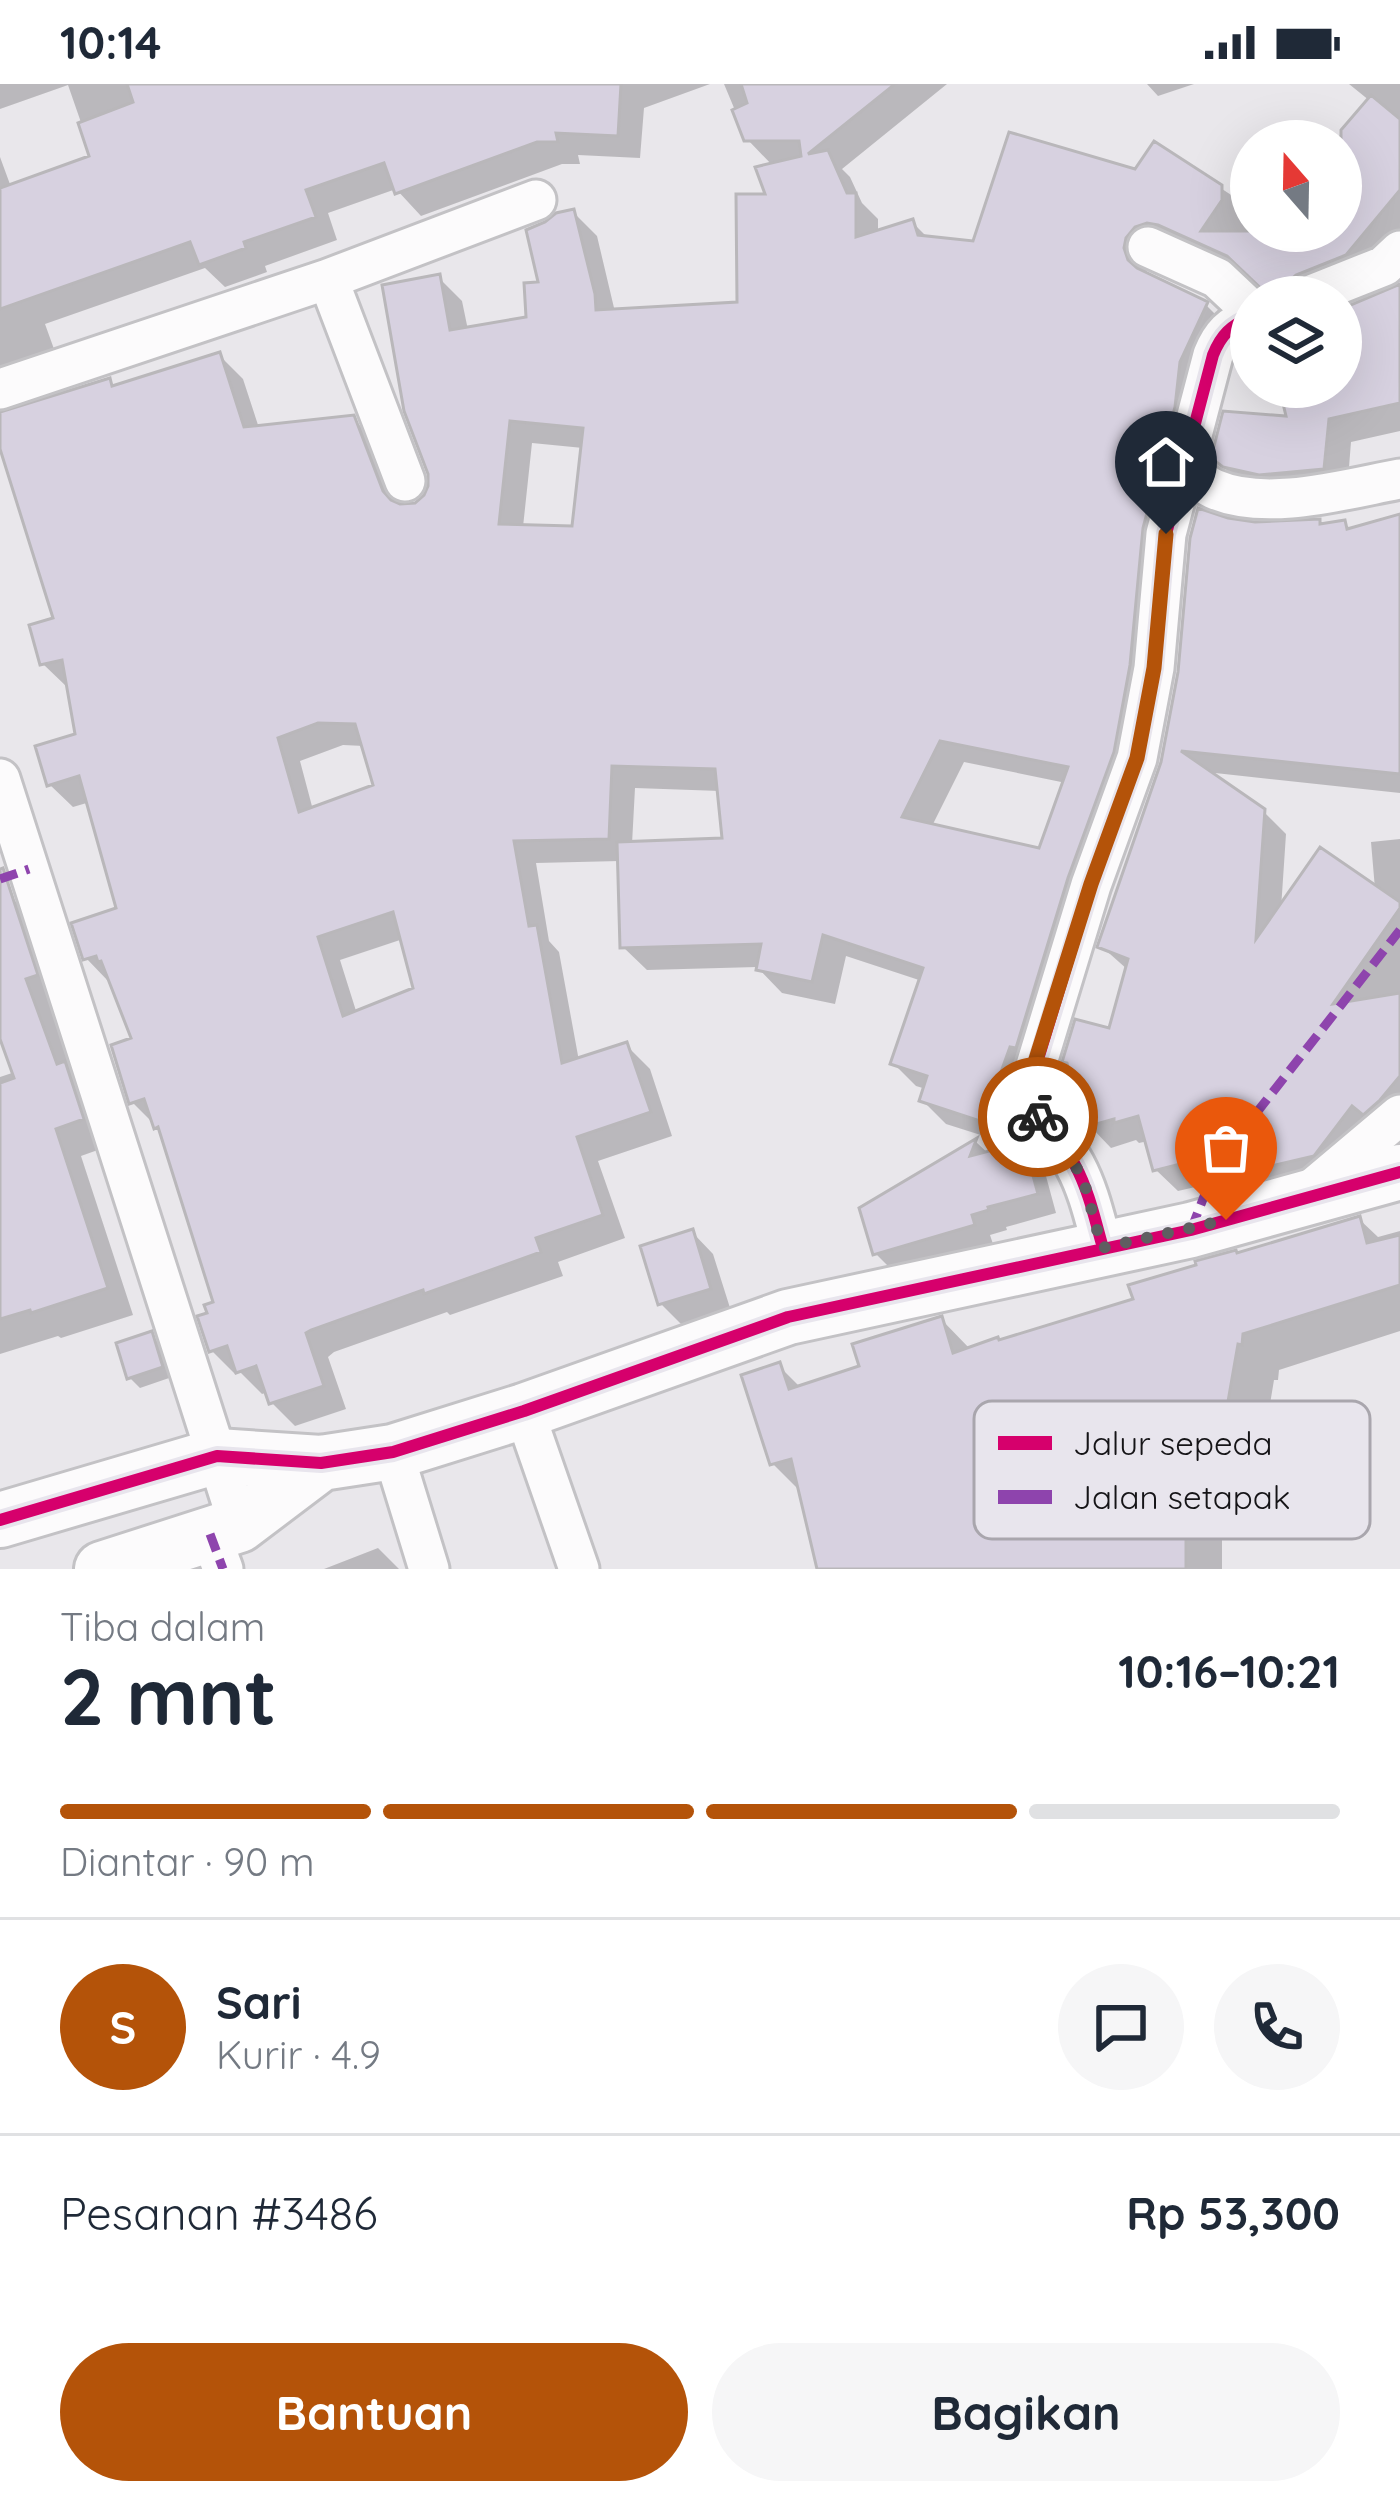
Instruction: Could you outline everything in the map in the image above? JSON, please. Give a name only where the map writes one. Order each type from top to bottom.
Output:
[{"type":"street","points":[[0,389],[328,279],[536,200]]},
{"type":"street","points":[[1148,247],[1217,278],[1230,291]]},
{"type":"street","points":[[1359,276],[1384,266],[1400,251]]},
{"type":"street","points":[[328,279],[405,481]]},
{"type":"street","points":[[1102,1248],[1073,1160],[1041,1122],[1028,1092],[1091,884],[1137,758],[1154,668],[1166,534],[1220,339],[1230,328]]},
{"type":"street","points":[[1182,467],[1214,489],[1250,496],[1300,497],[1400,478]]},
{"type":"street","points":[[0,779],[14,874],[217,1456],[224,1543]]},
{"type":"street","points":[[1298,1201],[1400,1115]]},
{"type":"street","points":[[0,1520],[217,1456],[321,1463],[393,1452],[788,1317],[1191,1229],[1400,1172]]},
{"type":"street","points":[[524,1411],[579,1569]]},
{"type":"street","points":[[393,1452],[429,1569]]},
{"type":"street","points":[[102,1569],[224,1543],[321,1463]]},
{"type":"building","points":[[127,84],[621,84],[618,136],[556,133],[558,142],[537,142],[395,194],[384,163],[306,190],[316,217],[244,242],[246,248],[199,265],[190,242],[0,309],[0,188],[89,156],[78,123],[133,102]]},
{"type":"building","points":[[741,84],[895,84],[808,154],[828,150],[847,193],[856,193],[856,237],[913,219],[918,235],[973,241],[1009,132],[1135,169],[1154,141],[1222,185],[1222,200],[1201,231],[1230,231],[1230,252],[1348,252],[1295,276],[1248,276],[1227,256],[1158,225],[1135,227],[1126,238],[1128,260],[1137,268],[1208,302],[1180,362],[1175,407],[1143,528],[1130,665],[1114,752],[1068,878],[1016,1048],[1010,1047],[983,1122],[919,1101],[927,1076],[890,1064],[923,968],[823,935],[812,982],[756,970],[761,944],[620,948],[617,842],[722,838],[715,769],[612,766],[609,839],[514,841],[529,926],[537,925],[562,1063],[627,1042],[651,1112],[577,1137],[603,1215],[536,1238],[541,1252],[311,1330],[306,1333],[324,1386],[269,1404],[256,1366],[236,1373],[227,1346],[209,1352],[197,1316],[207,1313],[204,1305],[213,1302],[158,1127],[154,1129],[144,1099],[129,1104],[111,1045],[131,1038],[101,961],[96,956],[83,960],[71,923],[116,908],[79,776],[47,786],[35,746],[75,734],[62,660],[40,665],[29,625],[53,618],[0,449],[0,412],[110,378],[112,386],[220,352],[244,427],[354,415],[383,491],[400,504],[415,503],[424,495],[428,474],[404,411],[382,285],[440,274],[450,330],[526,317],[524,283],[538,282],[526,230],[574,209],[596,310],[737,302],[736,194],[765,194],[755,167],[801,156],[799,141],[744,141],[732,110],[747,103]],"holes":[[[510,421],[583,428],[572,526],[499,524]],[[318,723],[355,724],[373,785],[299,812],[278,738]],[[940,741],[1068,767],[1039,848],[902,817]],[[393,912],[413,988],[343,1016],[318,937]]]},
{"type":"building","points":[[1371,95],[1400,119],[1400,190],[1362,236],[1362,120],[1350,120]]},
{"type":"building","points":[[1400,284],[1400,403],[1329,419],[1324,469],[1259,475],[1223,467],[1211,458],[1223,411],[1286,416],[1284,408],[1362,408],[1362,300]]},
{"type":"building","points":[[1198,508],[1255,522],[1345,520],[1347,529],[1400,514],[1400,774],[1181,751],[1265,809],[1256,939],[1320,847],[1400,902],[1333,1004],[1400,993],[1400,1076],[1363,1115],[1352,1106],[1314,1156],[1212,1180],[1235,1150],[1153,1171],[1138,1116],[1086,1127],[1067,1063],[1062,1062],[1075,1019],[1109,1028],[1128,959],[1097,947],[1161,762],[1178,672],[1190,538]]},
{"type":"building","points":[[3,868],[38,975],[26,979],[57,1064],[65,1061],[84,1119],[56,1129],[108,1288],[0,1319],[0,1083],[14,1078],[0,1039]]},
{"type":"building","points":[[977,1138],[970,1156],[1024,1142],[1038,1194],[988,1207],[972,1215],[975,1225],[873,1255],[859,1208]]},
{"type":"building","points":[[1360,1216],[1367,1243],[1400,1235],[1400,1285],[1243,1334],[1228,1401],[974,1401],[974,1539],[1186,1539],[1186,1569],[817,1569],[791,1459],[770,1465],[741,1375],[780,1362],[789,1389],[859,1366],[852,1344],[942,1316],[953,1353],[1133,1299],[1128,1285],[1196,1265],[1195,1261]]},
{"type":"building","points":[[693,1229],[711,1289],[658,1305],[640,1246]]},
{"type":"building","points":[[152,1331],[163,1367],[127,1379],[116,1343]]},
{"type":"marked path","points":[[0,879],[29,869]]},
{"type":"marked path","points":[[1191,1230],[1217,1163],[1400,930]]},
{"type":"marked path","points":[[210,1534],[223,1569]]},
{"type":"cycle path","points":[[1103,1248],[1080,1175],[1028,1092],[1091,885],[1137,758],[1154,668],[1166,534],[1213,355],[1230,330]]},
{"type":"cycle path","points":[[0,1520],[217,1456],[321,1463],[393,1452],[788,1317],[1191,1230],[1400,1172]]},
{"type":"way so far","points":[[1038,1117],[1073,1160],[1102,1248],[1226,1220]]},
{"type":"route","points":[[1038,1117],[1028,1092],[1031,1075],[1091,884],[1137,758],[1154,668],[1166,534]]}]
